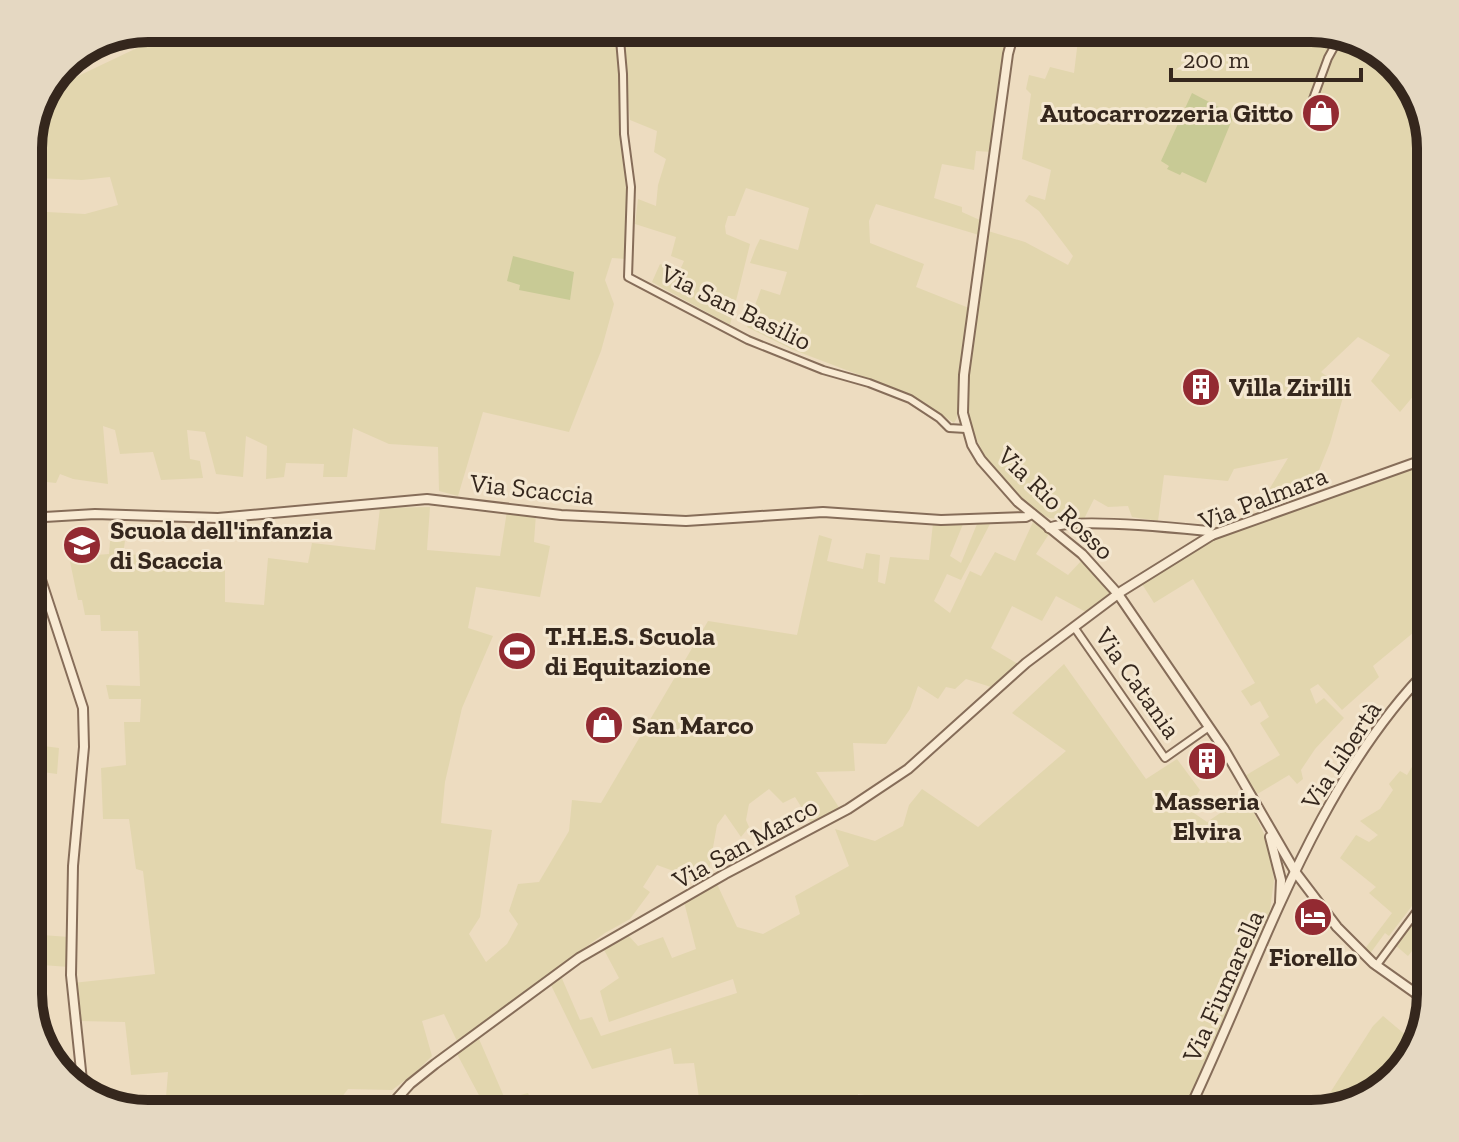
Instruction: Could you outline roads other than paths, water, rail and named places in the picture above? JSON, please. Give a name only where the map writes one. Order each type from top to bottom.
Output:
[{"type":"street","name":"Via San Basilio","points":[[620,42],[624,134],[631,187],[628,277],[748,340],[823,370],[890,390],[927,409],[949,428],[966,429]]},
{"type":"street","name":"Via Rio Rosso","points":[[1011,42],[964,375],[963,413],[966,429],[981,460],[1032,514],[1082,554],[1118,594],[1209,727],[1264,822]]},
{"type":"street","points":[[1310,107],[1335,45]]},
{"type":"street","name":"Via Palmara","points":[[1118,594],[1212,535],[1417,462]]},
{"type":"street","name":"Via Scaccia","points":[[42,517],[95,514],[218,518],[427,499],[561,515],[686,521],[823,512],[941,520],[1026,517],[1032,514]]},
{"type":"street","points":[[1049,528],[1076,524],[1161,526],[1207,531],[1212,535]]},
{"type":"street","points":[[42,583],[83,708],[84,747],[73,866],[71,975],[82,1077]]},
{"type":"street","name":"Via San Marco","points":[[396,1100],[435,1064],[579,958],[725,874],[848,809],[908,769],[1026,663],[1118,594]]},
{"type":"street","name":"Via Catania","points":[[1074,627],[1165,758],[1209,727]]},
{"type":"street","name":"Via Libertà","points":[[1296,873],[1337,792],[1370,742],[1417,683]]},
{"type":"street","points":[[1264,822],[1296,873],[1348,940],[1376,966],[1417,994]]},
{"type":"street","points":[[1264,822],[1276,853],[1281,880],[1280,906]]},
{"type":"street","name":"Via Fiumarella","points":[[1193,1100],[1296,873]]},
{"type":"street","points":[[1281,880],[1291,883]]},
{"type":"street","points":[[1376,966],[1417,911]]},
{"type":"place","name":"Autocarrozzeria Gitto","points":[[1321,113]]},
{"type":"place","name":"Villa Zirilli","points":[[1201,387]]},
{"type":"place","name":"Scuola dell'infanzia di Scaccia","points":[[82,545]]},
{"type":"place","name":"T.H.E.S. Scuola di Equitazione","points":[[517,651]]},
{"type":"place","name":"San Marco","points":[[604,725]]},
{"type":"place","name":"Masseria Elvira","points":[[1207,761]]},
{"type":"place","name":"Fiorello","points":[[1313,917]]}]
